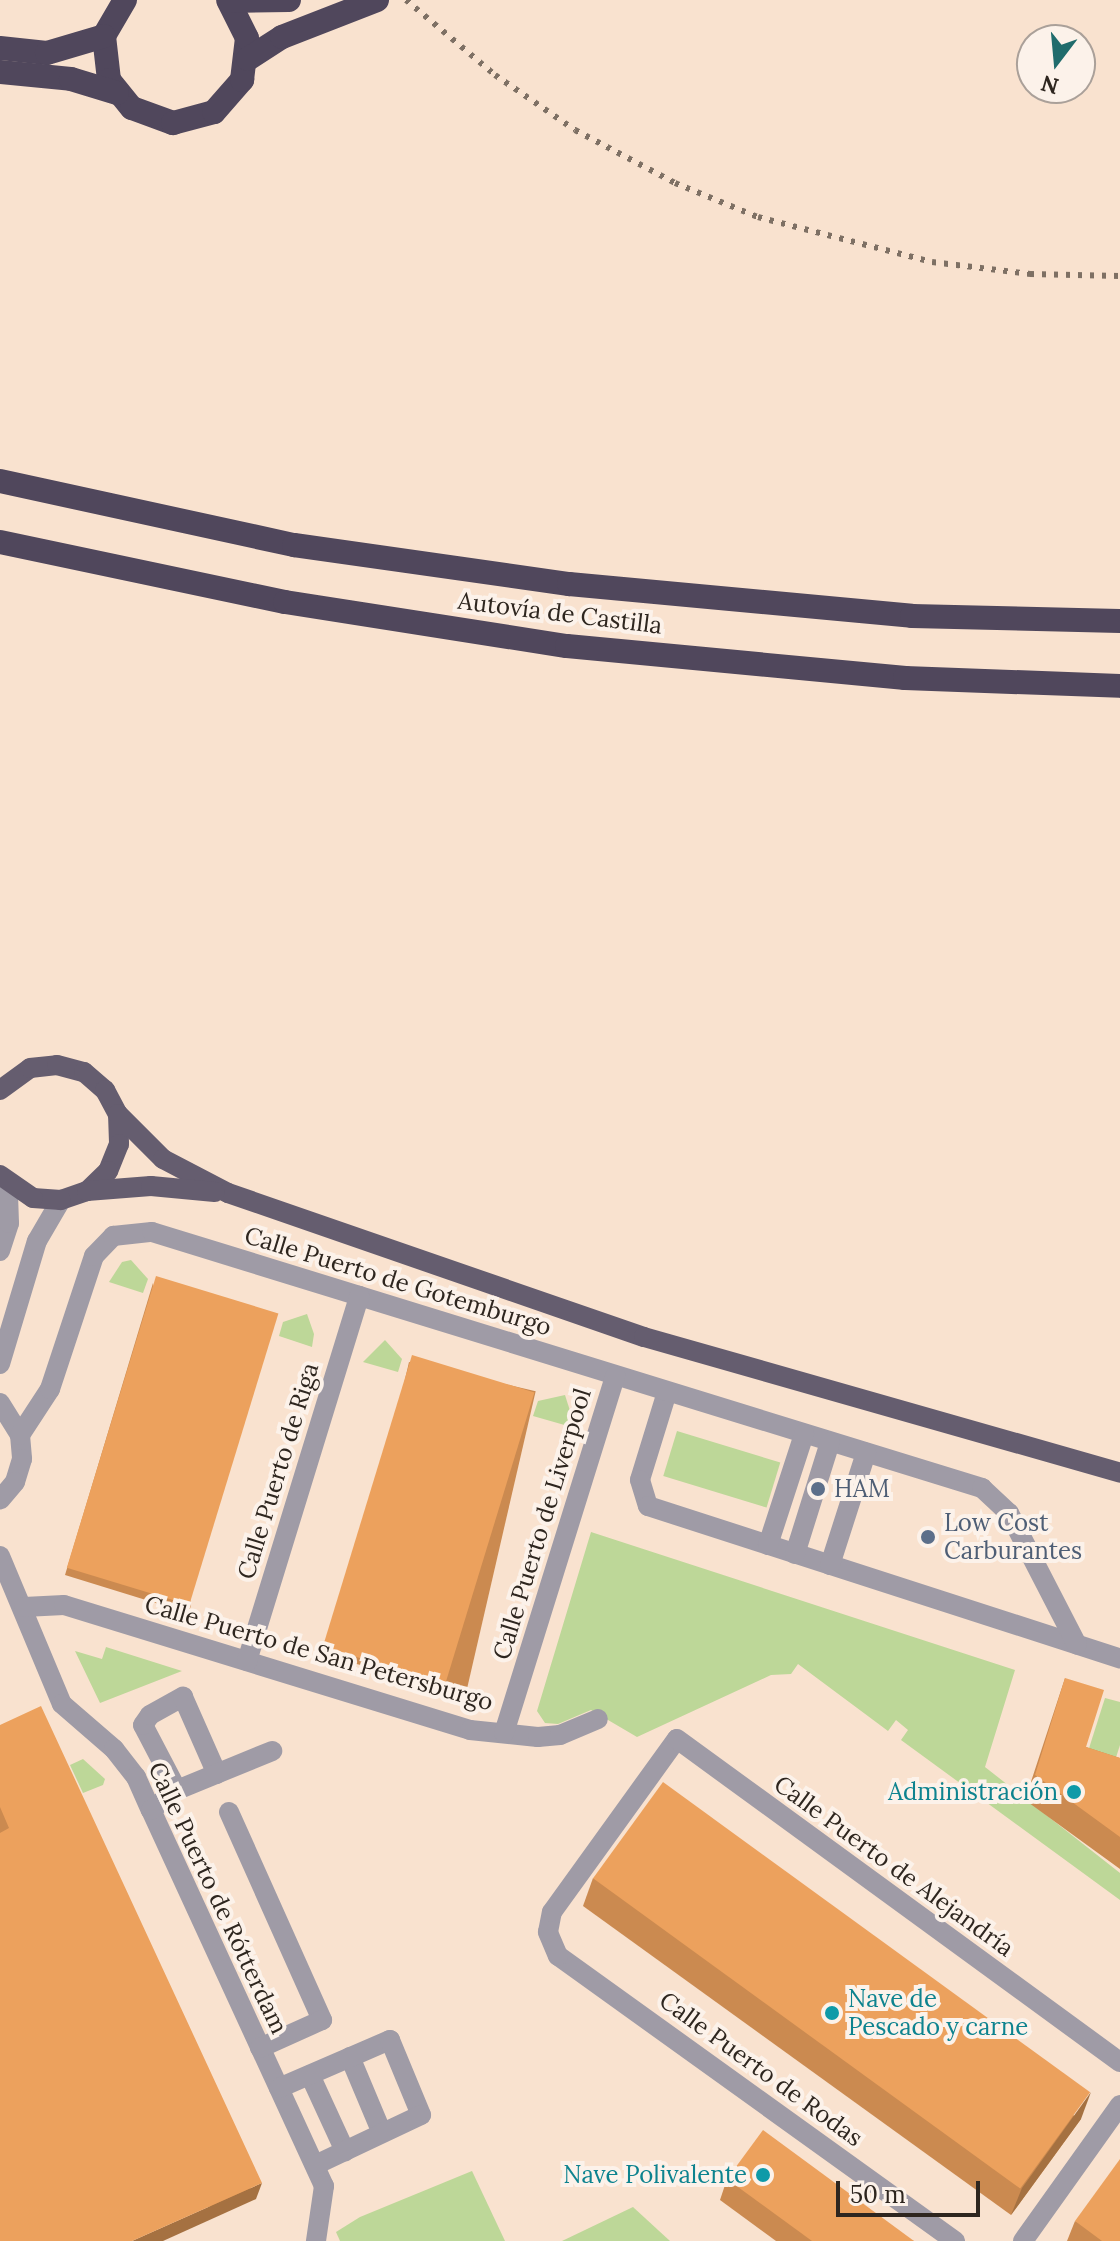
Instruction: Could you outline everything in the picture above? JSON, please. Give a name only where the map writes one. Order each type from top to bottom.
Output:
[{"type":"highway","points":[[228,0],[289,0]]},
{"type":"highway","points":[[0,72],[71,79],[117,93],[151,118],[194,120],[230,98],[248,59],[241,18],[228,0]]},
{"type":"highway","points":[[117,93],[104,66],[104,36],[118,3]]},
{"type":"highway","points":[[248,59],[316,23],[363,5]]},
{"type":"highway","points":[[0,48],[47,53],[104,36]]},
{"type":"highway","name":"Autovía de Castilla","points":[[0,481],[294,545],[569,584],[912,616],[1120,621]]},
{"type":"highway","name":"Autovía de Castilla","points":[[0,542],[285,602],[567,646],[905,678],[1120,686]]},
{"type":"main road","points":[[2,1085],[44,1066],[84,1072],[105,1090],[118,1114],[163,1159],[228,1193],[644,1337],[1120,1473]]},
{"type":"main road","points":[[87,1191],[108,1171],[114,1157],[119,1144],[118,1114]]},
{"type":"main road","points":[[4,1180],[33,1198],[61,1200],[87,1191],[151,1186],[228,1193]]},
{"type":"street","points":[[0,1251],[9,1223],[4,1180]]},
{"type":"street","points":[[0,1364],[37,1241],[61,1200]]},
{"type":"street","name":"Calle Puerto de Gotemburgo","points":[[20,1435],[50,1389],[94,1256],[113,1236],[152,1232],[866,1453],[997,1497],[1077,1645]]},
{"type":"street","name":"Calle Puerto de Riga","points":[[247,1661],[359,1296]]},
{"type":"street","name":"Calle Puerto de Liverpool","points":[[504,1733],[615,1376]]},
{"type":"street","points":[[667,1392],[640,1480],[648,1506],[1120,1658]]},
{"type":"street","points":[[0,1403],[20,1435],[22,1459],[15,1482],[0,1500]]},
{"type":"street","points":[[768,1545],[804,1434]]},
{"type":"street","points":[[795,1554],[830,1442]]},
{"type":"street","points":[[830,1565],[866,1453]]},
{"type":"street","name":"Calle Puerto de Rótterdam","points":[[0,1556],[24,1607],[62,1704],[114,1749],[136,1777],[315,2165],[324,2186],[313,2240]]},
{"type":"street","name":"Calle Puerto de San Petersburgo","points":[[24,1607],[64,1605],[470,1730],[560,1735],[598,1719]]},
{"type":"street","points":[[177,1790],[143,1725],[150,1715],[183,1697],[217,1774]]},
{"type":"street","name":"Calle Puerto de Rodas","points":[[677,1739],[552,1912],[548,1932],[558,1956],[955,2241]]},
{"type":"street","name":"Calle Puerto de Alejandría","points":[[677,1739],[1120,2062]]},
{"type":"street","points":[[151,1810],[177,1790],[272,1751]]},
{"type":"street","points":[[229,1812],[322,2020],[260,2048]]},
{"type":"street","points":[[279,2088],[390,2040],[421,2115],[315,2165]]},
{"type":"street","points":[[350,2057],[382,2133]]},
{"type":"street","points":[[310,2075],[345,2151]]},
{"type":"street","points":[[1023,2241],[1120,2105]]},
{"type":"green space","points":[[131,1260],[148,1279],[143,1293],[109,1282],[122,1262]]},
{"type":"green space","points":[[307,1314],[314,1334],[312,1347],[279,1336],[283,1322]]},
{"type":"green space","points":[[385,1340],[402,1359],[398,1372],[363,1362]]},
{"type":"green space","points":[[565,1395],[571,1414],[568,1426],[533,1416],[538,1401]]},
{"type":"green space","points":[[677,1431],[780,1463],[767,1508],[663,1476]]},
{"type":"green space","points":[[591,1532],[1015,1670],[985,1767],[1120,1873],[1120,1900],[901,1740],[908,1730],[896,1720],[888,1731],[798,1664],[791,1674],[771,1675],[637,1737],[591,1710],[558,1724],[545,1723],[537,1711]]},
{"type":"green space","points":[[106,1647],[182,1671],[100,1703],[75,1651],[102,1659]]},
{"type":"green space","points":[[1105,1698],[1120,1702],[1120,1745],[1111,1773],[1084,1764]]},
{"type":"green space","points":[[83,1759],[105,1779],[103,1785],[83,1793],[70,1765]]},
{"type":"green space","points":[[472,2171],[505,2241],[340,2241],[336,2232],[360,2217]]},
{"type":"green space","points":[[633,2207],[670,2241],[562,2241]]},
{"type":"building","points":[[156,1276],[278,1313],[189,1605],[67,1568]]},
{"type":"building","points":[[412,1355],[534,1392],[445,1684],[323,1647]]},
{"type":"building","name":"Administración","points":[[1065,1678],[1104,1690],[1086,1747],[1120,1758],[1120,1837],[1035,1775]]},
{"type":"building","points":[[41,1706],[262,2183],[132,2241],[0,2241],[0,1833],[9,1828],[0,1807],[0,1725]]},
{"type":"building","name":"Nave de Pescado y carne","points":[[663,1782],[1090,2092],[1020,2189],[593,1878]]},
{"type":"building","points":[[763,2130],[914,2241],[812,2241],[727,2179]]},
{"type":"building","points":[[1120,2159],[1120,2241],[1102,2241],[1075,2221]]},
{"type":"railway","points":[[406,0],[495,75],[575,130],[675,183],[758,217],[932,262],[1030,274],[1120,276]]},
{"type":"place","name":"HAM","points":[[818,1489]]},
{"type":"place","name":"Low Cost Carburantes","points":[[928,1537]]},
{"type":"place","name":"Administración","points":[[1074,1792]]},
{"type":"place","name":"Nave de Pescado y carne","points":[[832,2013]]},
{"type":"place","name":"Nave Polivalente","points":[[763,2175]]}]
